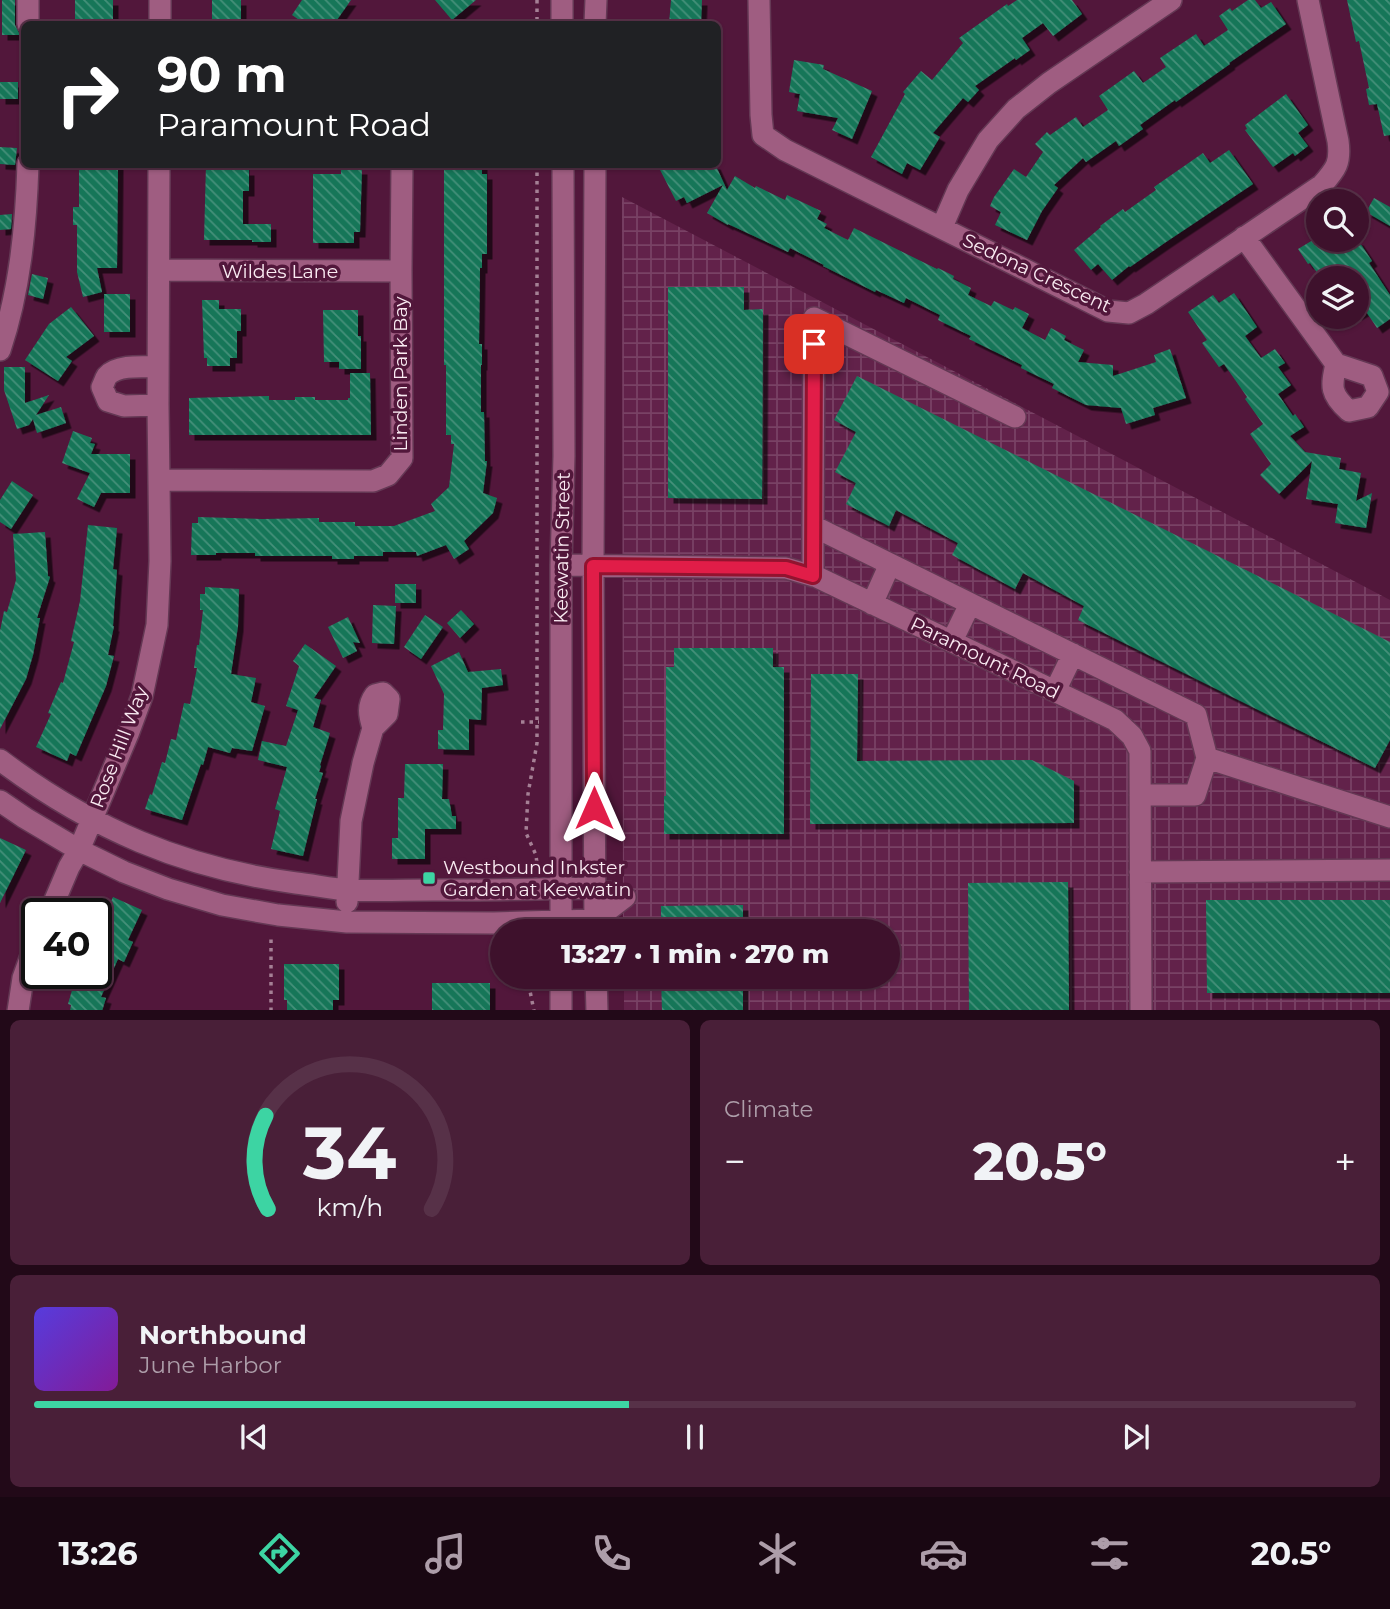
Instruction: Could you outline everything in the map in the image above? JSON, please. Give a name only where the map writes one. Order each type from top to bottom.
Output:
[{"type":"street","points":[[28,0],[28,21]]},
{"type":"street","points":[[160,0],[160,21]]},
{"type":"street","points":[[562,0],[562,21]]},
{"type":"street","points":[[595,21],[596,0]]},
{"type":"street","name":"Sedona Crescent","points":[[759,0],[763,135],[785,150],[1108,311],[1129,313],[1322,185],[1336,169],[1340,156],[1308,0]]},
{"type":"street","points":[[942,227],[957,190],[988,140],[1016,109],[1049,83],[1171,0]]},
{"type":"street","points":[[0,350],[20,269],[27,213],[28,168]]},
{"type":"street","name":"Rose Hill Way","points":[[56,898],[128,734],[142,696],[157,625],[160,480],[159,168]]},
{"type":"street","name":"Linden Park Bay","points":[[160,480],[373,481],[388,475],[402,458],[402,168]]},
{"type":"street","name":"Keewatin Street","points":[[561,919],[563,168]]},
{"type":"street","name":"Keewatin Street","points":[[595,168],[595,919]]},
{"type":"street","points":[[1244,237],[1336,364]]},
{"type":"street","name":"Wildes Lane","points":[[159,270],[401,271]]},
{"type":"street","points":[[813,576],[814,318],[1015,417]]},
{"type":"street","points":[[158,367],[120,369],[108,375],[102,387],[108,401],[124,406],[158,405]]},
{"type":"street","points":[[813,526],[1196,715],[1207,758],[1195,795],[1140,795]]},
{"type":"street","points":[[872,604],[890,564]]},
{"type":"street","name":"Paramount Road","points":[[561,565],[786,568],[813,576],[1115,720],[1132,736],[1140,751],[1141,1010]]},
{"type":"street","points":[[952,641],[970,604]]},
{"type":"street","points":[[1055,691],[1073,654]]},
{"type":"street","points":[[347,922],[351,821],[373,728]]},
{"type":"street","points":[[1207,758],[1390,817]]},
{"type":"street","points":[[0,760],[91,820],[152,847],[198,863],[256,877],[347,890],[594,888],[634,896],[604,919]]},
{"type":"street","points":[[0,801],[79,850],[124,872],[222,905],[278,915],[347,922],[490,927]]},
{"type":"street","points":[[1140,872],[1390,870]]},
{"type":"street","points":[[18,1010],[21,989]]},
{"type":"street","points":[[560,989],[561,1010]]},
{"type":"street","points":[[596,989],[597,1010]]},
{"type":"path","points":[[537,0],[537,21]]},
{"type":"path","points":[[536,855],[526,833],[526,819],[537,752],[537,168]]},
{"type":"path","points":[[521,722],[548,722]]},
{"type":"path","points":[[271,937],[271,1010]]},
{"type":"path","points":[[530,989],[534,1010]]},
{"type":"shaded area","points":[[622,197],[1390,600],[1390,1010],[624,1010],[624,989],[900,989],[900,919],[623,919]]},
{"type":"building","points":[[2,0],[15,0],[15,25],[20,35],[2,35]]},
{"type":"building","points":[[75,0],[113,0],[113,21],[75,21]]},
{"type":"building","points":[[212,0],[241,0],[241,21],[212,21]]},
{"type":"building","points":[[302,0],[351,0],[336,21],[301,21],[292,15]]},
{"type":"building","points":[[435,0],[476,0],[452,20]]},
{"type":"building","points":[[671,0],[702,0],[701,21],[669,21]]},
{"type":"building","points":[[1017,0],[1072,0],[1082,14],[1053,36],[1043,23],[1022,38],[1030,50],[975,86],[979,90],[968,102],[963,98],[933,133],[940,137],[920,170],[907,163],[902,174],[871,157],[905,94],[903,92],[921,71],[932,80],[963,43],[959,38],[1007,4],[1008,6]]},
{"type":"building","points":[[1248,0],[1255,0],[1261,8],[1271,2],[1286,24],[1140,125],[1143,129],[1119,146],[1116,141],[1086,162],[1083,158],[1054,185],[1058,188],[1027,240],[995,225],[1001,212],[990,206],[994,197],[1014,169],[1026,177],[1043,152],[1035,144],[1047,132],[1050,135],[1076,117],[1083,127],[1108,110],[1099,96],[1134,71],[1143,83],[1166,67],[1160,58],[1196,34],[1204,46],[1228,30],[1219,16]]},
{"type":"building","points":[[1347,0],[1390,0],[1390,135],[1384,136],[1377,104],[1369,105],[1366,89],[1369,88]]},
{"type":"building","points":[[794,60],[824,65],[823,69],[872,91],[852,139],[832,130],[838,118],[797,111],[800,94],[789,92]]},
{"type":"building","points":[[0,82],[18,82],[18,99],[0,99]]},
{"type":"building","points":[[1286,94],[1308,125],[1298,133],[1308,146],[1273,167],[1245,130],[1245,125]]},
{"type":"building","points":[[0,147],[17,148],[15,165],[0,164]]},
{"type":"building","points":[[1229,150],[1253,184],[1112,280],[1098,264],[1091,270],[1074,250],[1100,226],[1123,209],[1125,212],[1156,190],[1154,187],[1203,153],[1210,163]]},
{"type":"building","points":[[79,168],[118,168],[117,268],[97,268],[102,292],[83,297],[77,272],[77,225],[73,225],[73,207],[79,207]]},
{"type":"building","points":[[206,168],[249,170],[249,191],[243,191],[243,224],[271,224],[271,242],[204,240]]},
{"type":"building","points":[[444,168],[482,168],[482,174],[487,174],[487,254],[482,254],[480,268],[479,344],[482,344],[481,412],[484,412],[487,461],[483,493],[497,498],[493,513],[464,541],[469,549],[454,559],[446,545],[417,556],[416,552],[383,552],[383,556],[354,556],[354,559],[332,559],[332,556],[255,556],[255,553],[191,555],[192,523],[198,523],[198,517],[319,518],[319,522],[355,522],[355,526],[394,526],[435,511],[431,504],[449,487],[454,444],[451,444],[451,435],[446,435]]},
{"type":"building","points":[[659,168],[717,168],[727,190],[735,176],[755,188],[756,186],[785,200],[787,195],[821,211],[817,219],[827,224],[824,228],[848,240],[854,228],[954,276],[953,279],[971,288],[968,295],[991,306],[994,301],[1029,314],[1022,328],[1045,340],[1051,328],[1066,336],[1064,340],[1084,350],[1078,362],[1113,365],[1113,376],[1156,362],[1154,355],[1170,349],[1186,398],[1153,408],[1155,415],[1126,424],[1121,408],[1086,405],[1052,388],[1054,384],[938,320],[940,315],[906,298],[904,303],[876,290],[875,292],[790,248],[788,252],[707,213],[723,185],[687,203],[684,197],[676,201]]},
{"type":"building","points":[[341,169],[362,169],[360,232],[354,232],[354,243],[313,243],[313,174],[341,174]]},
{"type":"building","points":[[1374,198],[1390,207],[1390,226],[1369,214],[1369,207]]},
{"type":"building","points":[[12,214],[11,229],[0,230],[0,215]]},
{"type":"building","points":[[1306,244],[1306,252],[1366,252],[1372,261],[1369,263],[1390,295],[1390,319],[1377,328],[1369,316],[1369,266],[1312,266],[1298,249]]},
{"type":"building","points":[[32,274],[48,278],[43,299],[28,295]]},
{"type":"building","points":[[668,287],[744,287],[744,310],[763,309],[762,499],[668,498]]},
{"type":"building","points":[[1234,293],[1257,327],[1245,336],[1261,358],[1275,349],[1285,363],[1278,367],[1291,385],[1278,394],[1304,427],[1290,436],[1305,452],[1341,458],[1339,469],[1361,473],[1356,501],[1372,493],[1366,528],[1335,523],[1338,504],[1306,499],[1312,461],[1279,494],[1260,475],[1271,464],[1250,434],[1263,424],[1224,364],[1219,367],[1202,343],[1207,340],[1188,312],[1213,295],[1219,303]]},
{"type":"building","points":[[104,294],[130,294],[130,332],[104,332]]},
{"type":"building","points":[[202,300],[219,300],[219,309],[241,309],[241,331],[237,331],[237,358],[230,358],[230,366],[207,366],[207,358],[204,358]]},
{"type":"building","points":[[71,307],[94,336],[66,357],[72,361],[58,381],[25,360],[49,324]]},
{"type":"building","points":[[323,310],[358,310],[361,369],[339,369],[339,362],[324,362]]},
{"type":"building","points":[[4,367],[25,367],[25,403],[49,395],[36,415],[61,407],[66,423],[37,433],[33,419],[29,425],[17,429],[4,390]]},
{"type":"building","points":[[350,373],[370,373],[371,435],[189,435],[189,398],[269,396],[269,400],[315,397],[315,400],[348,400]]},
{"type":"building","points":[[857,376],[1390,642],[1390,740],[1375,768],[1078,620],[1084,606],[1023,573],[1015,589],[952,555],[958,543],[896,510],[889,526],[846,504],[856,483],[835,472],[856,432],[834,420]]},
{"type":"building","points":[[73,431],[92,438],[90,443],[95,444],[91,454],[130,454],[130,493],[101,493],[94,507],[77,499],[90,473],[62,463]]},
{"type":"building","points":[[12,481],[33,495],[11,529],[0,522],[0,500]]},
{"type":"building","points":[[88,525],[117,528],[113,569],[117,570],[114,626],[108,655],[114,656],[106,686],[76,756],[70,753],[67,761],[36,747],[51,714],[48,713],[61,682],[63,683],[74,642],[71,641],[80,601]]},
{"type":"building","points":[[45,532],[50,577],[37,618],[40,618],[33,655],[26,679],[0,729],[0,631],[4,611],[7,612],[16,580],[13,534]]},
{"type":"building","points":[[395,584],[416,584],[416,603],[395,603]]},
{"type":"building","points":[[205,587],[239,589],[238,626],[231,674],[256,678],[251,702],[265,706],[252,751],[232,748],[230,753],[208,747],[182,820],[145,809],[162,762],[165,763],[171,739],[176,740],[184,703],[190,704],[203,610],[200,610],[200,594],[205,594]]},
{"type":"building","points":[[373,605],[396,606],[394,644],[372,643]]},
{"type":"building","points":[[461,610],[474,624],[460,638],[447,623]]},
{"type":"building","points":[[425,615],[443,627],[421,659],[404,647]]},
{"type":"building","points":[[348,617],[360,643],[353,642],[357,651],[343,658],[328,627]]},
{"type":"building","points":[[305,644],[336,666],[314,698],[321,700],[313,727],[330,733],[320,765],[319,772],[323,773],[303,856],[271,849],[280,811],[275,809],[287,767],[258,760],[262,741],[286,746],[298,710],[286,706],[299,666],[293,661]]},
{"type":"building","points":[[674,648],[773,648],[773,667],[784,667],[784,834],[664,834],[666,667],[674,667]]},
{"type":"building","points":[[459,652],[468,672],[501,669],[503,685],[482,688],[481,720],[469,719],[469,750],[438,749],[438,730],[443,730],[444,694],[431,666]]},
{"type":"building","points":[[811,674],[858,674],[857,761],[1032,760],[1074,781],[1074,823],[810,824]]},
{"type":"building","points":[[405,764],[443,764],[442,799],[449,799],[452,816],[456,816],[456,829],[425,829],[425,859],[392,859],[392,838],[398,838],[398,798],[404,798]]},
{"type":"building","points":[[0,838],[26,850],[0,903]]},
{"type":"building","points":[[1068,882],[1069,1010],[969,1010],[968,883]]},
{"type":"building","points":[[113,897],[142,910],[128,940],[133,942],[124,962],[118,959],[112,972]]},
{"type":"building","points":[[1206,900],[1390,900],[1390,993],[1207,993]]},
{"type":"building","points":[[743,905],[743,919],[661,919],[661,906]]},
{"type":"building","points":[[284,964],[339,964],[339,1000],[333,1000],[333,1010],[287,1010],[287,1000],[284,1000]]},
{"type":"building","points":[[432,983],[490,983],[490,1010],[432,1010]]},
{"type":"building","points":[[72,989],[105,989],[101,997],[106,998],[102,1010],[70,1010],[71,1005],[68,1004]]},
{"type":"building","points":[[661,989],[743,989],[743,1010],[662,1010]]},
{"type":"place","name":"Westbound Inkster Garden at Keewatin","points":[[429,878]]},
{"type":"route","points":[[594,808],[593,566],[786,568],[813,576],[814,344]]}]
